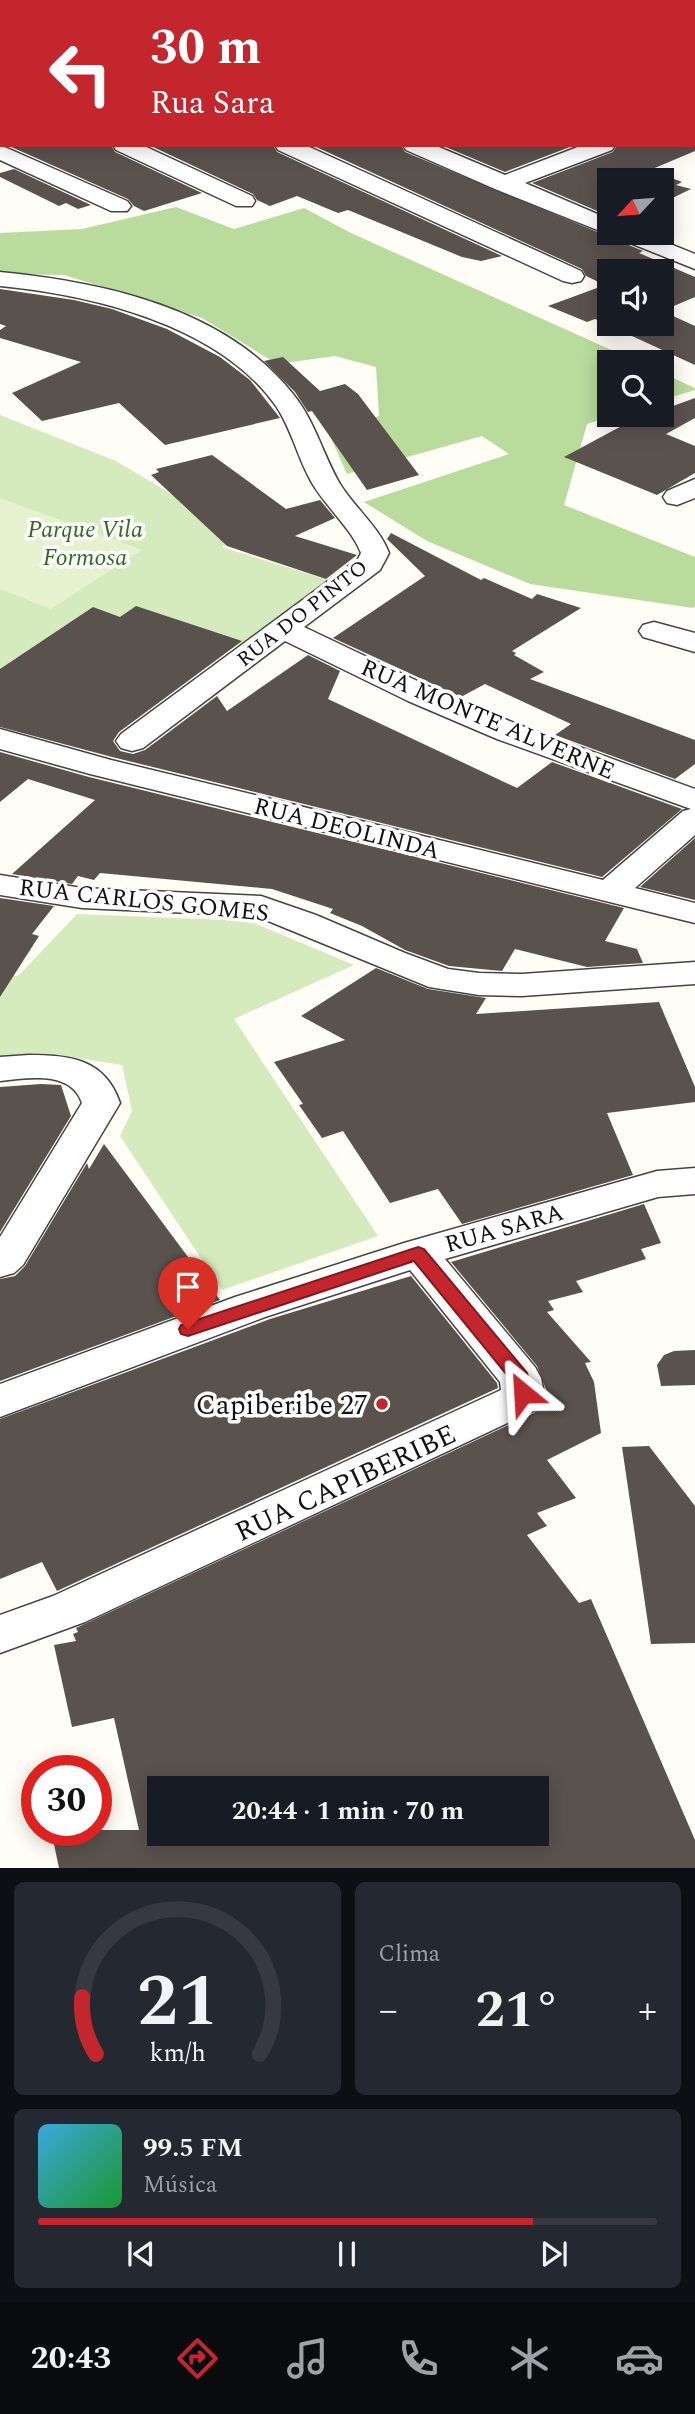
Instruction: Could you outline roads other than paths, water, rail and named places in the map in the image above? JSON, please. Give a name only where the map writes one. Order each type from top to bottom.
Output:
[{"type":"street","points":[[128,147],[244,201]]},
{"type":"street","points":[[289,147],[572,276]]},
{"type":"street","points":[[419,147],[597,222]]},
{"type":"street","points":[[503,184],[599,147]]},
{"type":"street","points":[[0,152],[119,206]]},
{"type":"street","points":[[653,245],[695,262]]},
{"type":"street","name":"RUA DO PINTO","points":[[0,279],[41,282],[134,304],[222,345],[247,362],[282,398],[299,422],[329,489],[371,543],[375,553],[370,564],[132,741]]},
{"type":"street","name":"RUA MONTE ALVERNE","points":[[284,629],[419,694],[508,732],[695,800]]},
{"type":"street","points":[[654,631],[695,643]]},
{"type":"street","name":"RUA DEOLINDA","points":[[0,739],[101,767],[695,913]]},
{"type":"street","points":[[610,892],[695,818]]},
{"type":"street","name":"RUA CARLOS GOMES","points":[[0,885],[82,898],[261,906],[442,979],[479,984],[522,985],[695,973]]},
{"type":"street","points":[[0,1069],[50,1067],[75,1072],[90,1078],[100,1091],[101,1103],[9,1255],[0,1263]]},
{"type":"street","name":"RUA SARA","points":[[0,1401],[203,1324],[418,1253],[657,1185],[695,1181]]},
{"type":"street","name":"RUA CAPIBERIBE","points":[[0,1634],[69,1609],[518,1400],[523,1393],[520,1378],[418,1253]]},
{"type":"place","name":"Capiberibe 27","points":[[382,1404]]},
{"type":"park label","name":"Parque Vila Formosa","points":[[85,543]]}]
